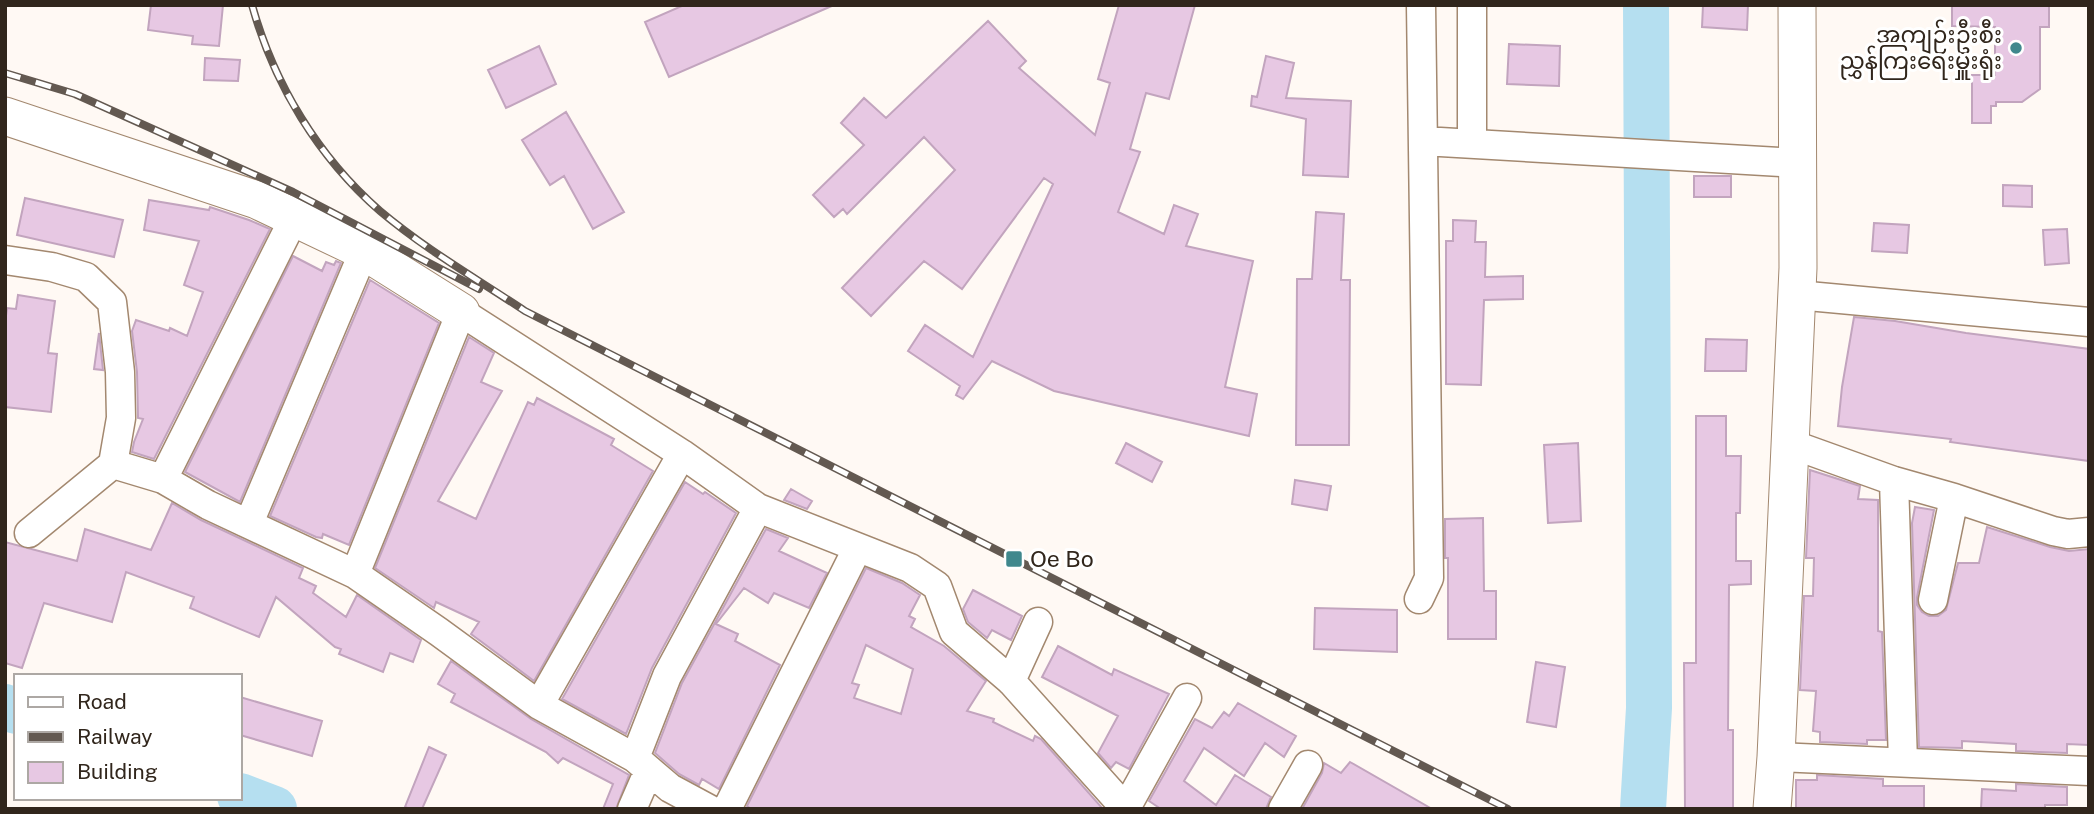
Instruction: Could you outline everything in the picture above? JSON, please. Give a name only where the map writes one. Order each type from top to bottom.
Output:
[{"type":"street","points":[[1419,600],[1429,578],[1421,5]]},
{"type":"street","points":[[1472,5],[1472,143]]},
{"type":"street","points":[[1772,809],[1797,295],[1797,5]]},
{"type":"street","points":[[5,116],[257,201],[364,251],[682,454],[758,508],[910,568],[937,586],[954,632],[1011,681],[1126,808],[1186,698]]},
{"type":"street","points":[[1423,141],[1798,163]]},
{"type":"street","points":[[163,479],[294,218]]},
{"type":"street","points":[[249,523],[364,251]]},
{"type":"street","points":[[5,260],[52,267],[86,277],[112,302],[120,372],[121,418],[113,464],[29,533]]},
{"type":"street","points":[[1797,295],[2089,322]]},
{"type":"street","points":[[355,574],[461,312]]},
{"type":"street","points":[[1791,444],[1894,481],[2053,531],[2067,534],[2089,532]]},
{"type":"street","points":[[539,705],[682,454]]},
{"type":"street","points":[[113,464],[163,479],[208,505],[355,574],[539,705],[642,764],[670,788],[709,809]]},
{"type":"street","points":[[1894,481],[1903,762]]},
{"type":"street","points":[[1933,600],[1954,498]]},
{"type":"street","points":[[632,809],[667,676],[758,508]]},
{"type":"street","points":[[727,809],[857,549]]},
{"type":"street","points":[[1011,681],[1038,622]]},
{"type":"street","points":[[1776,757],[2089,771]]},
{"type":"street","points":[[1283,809],[1308,765]]},
{"type":"building","points":[[151,5],[223,5],[219,46],[192,44],[193,36],[148,30]]},
{"type":"building","points":[[684,5],[834,5],[669,77],[645,22]]},
{"type":"building","points":[[1119,5],[1195,5],[1169,99],[1146,93],[1130,149],[1140,152],[1118,212],[1164,234],[1174,205],[1198,214],[1186,246],[1253,261],[1225,387],[1257,394],[1249,436],[1054,391],[992,361],[963,399],[956,395],[960,386],[908,351],[925,325],[973,357],[1053,184],[1044,178],[962,289],[924,261],[871,316],[842,288],[955,170],[924,137],[847,214],[843,209],[834,217],[813,195],[864,145],[841,123],[864,98],[886,118],[988,21],[1026,61],[1019,68],[1095,135],[1110,83],[1098,79]]},
{"type":"building","points":[[1703,5],[1748,5],[1747,30],[1702,27]]},
{"type":"building","points":[[1952,5],[2049,5],[2049,27],[2040,27],[2040,89],[2022,102],[1996,102],[1996,106],[1991,106],[1991,123],[1972,123],[1972,75],[1995,75],[1995,27],[1952,26]]},
{"type":"building","points":[[1509,44],[1560,46],[1559,86],[1507,84]]},
{"type":"building","points":[[539,46],[556,84],[506,108],[488,70]]},
{"type":"building","points":[[1266,56],[1294,63],[1286,98],[1351,101],[1348,177],[1303,175],[1306,119],[1251,106],[1252,96],[1257,97]]},
{"type":"building","points":[[205,58],[240,60],[238,81],[204,80]]},
{"type":"building","points":[[566,112],[624,212],[593,229],[564,176],[550,185],[522,140]]},
{"type":"building","points":[[1694,176],[1731,176],[1731,197],[1694,197]]},
{"type":"building","points":[[2003,185],[2032,186],[2032,207],[2003,206]]},
{"type":"building","points":[[25,198],[123,220],[114,257],[17,235]]},
{"type":"building","points":[[149,200],[209,210],[210,207],[270,229],[154,459],[132,452],[143,419],[138,418],[137,372],[132,331],[136,320],[169,331],[170,328],[187,336],[203,292],[184,285],[199,241],[144,230]]},
{"type":"building","points":[[1316,212],[1344,214],[1341,280],[1350,280],[1349,445],[1296,445],[1297,279],[1312,279]]},
{"type":"building","points":[[1453,220],[1476,221],[1475,242],[1486,242],[1485,277],[1523,276],[1523,299],[1484,300],[1481,385],[1446,384],[1446,241],[1453,241]]},
{"type":"building","points":[[1874,223],[1909,225],[1907,253],[1872,251]]},
{"type":"building","points":[[2067,229],[2069,263],[2045,265],[2043,230]]},
{"type":"building","points":[[293,256],[322,271],[326,262],[334,265],[336,261],[341,263],[240,502],[185,472]]},
{"type":"building","points":[[370,280],[439,323],[349,545],[323,534],[322,538],[316,537],[270,516]]},
{"type":"building","points":[[18,295],[55,301],[48,353],[57,354],[51,412],[5,407],[5,323],[7,308],[16,309]]},
{"type":"building","points":[[1854,317],[2089,349],[2089,461],[1950,442],[1951,439],[1838,426]]},
{"type":"building","points":[[99,333],[103,370],[94,369]]},
{"type":"building","points":[[469,337],[494,353],[481,382],[502,391],[438,501],[476,519],[528,402],[534,405],[537,398],[614,439],[611,445],[653,471],[534,681],[471,634],[479,622],[436,602],[434,608],[375,568]]},
{"type":"building","points":[[1706,339],[1747,340],[1746,371],[1705,371]]},
{"type":"building","points":[[1696,416],[1726,416],[1726,456],[1741,456],[1740,513],[1736,513],[1736,561],[1751,561],[1751,584],[1729,585],[1728,730],[1733,730],[1733,809],[1685,809],[1684,663],[1696,663]]},
{"type":"building","points":[[1126,443],[1162,462],[1152,482],[1116,463]]},
{"type":"building","points":[[1578,443],[1581,521],[1548,523],[1544,445]]},
{"type":"building","points":[[1810,470],[1860,486],[1858,499],[1878,500],[1878,631],[1882,632],[1886,740],[1867,740],[1867,744],[1820,742],[1820,732],[1813,731],[1816,691],[1800,690],[1804,596],[1813,596],[1814,558],[1806,558]]},
{"type":"building","points":[[1295,480],[1331,486],[1327,510],[1292,504]]},
{"type":"building","points":[[685,482],[736,513],[652,668],[626,734],[562,699]]},
{"type":"building","points":[[791,489],[812,501],[807,509],[784,500]]},
{"type":"building","points":[[172,503],[201,520],[303,568],[299,578],[316,586],[313,593],[346,617],[357,595],[421,640],[413,662],[390,653],[383,672],[339,654],[341,649],[335,647],[276,597],[259,637],[190,608],[194,597],[126,572],[112,622],[44,603],[22,668],[5,663],[5,542],[77,561],[85,529],[151,550]]},
{"type":"building","points":[[1915,507],[1934,510],[1917,597],[1917,605],[1929,616],[1938,616],[1946,610],[1958,563],[1979,563],[1987,527],[2050,547],[2069,551],[2089,549],[2089,745],[2067,744],[2067,753],[2016,751],[2016,744],[1962,741],[1962,748],[1919,747],[1912,523]]},
{"type":"building","points":[[1483,518],[1484,591],[1496,591],[1496,639],[1448,639],[1445,519]]},
{"type":"building","points":[[766,529],[788,538],[779,551],[827,573],[809,608],[774,593],[768,603],[744,588],[716,624],[738,634],[735,641],[780,665],[719,789],[702,779],[699,785],[679,774],[655,753],[682,683]]},
{"type":"building","points":[[866,568],[902,583],[920,595],[909,616],[915,619],[911,627],[944,646],[986,681],[967,711],[994,719],[993,722],[1033,741],[1035,736],[1041,739],[1103,809],[751,809],[747,806]],"holes":[[[866,645],[913,669],[901,714],[854,698],[859,685],[852,683]]]},
{"type":"building","points":[[973,590],[1022,616],[1011,640],[992,630],[987,638],[968,622],[963,609]]},
{"type":"building","points":[[1315,608],[1397,610],[1397,652],[1314,649]]},
{"type":"building","points":[[1058,646],[1112,675],[1114,669],[1169,694],[1129,769],[1116,762],[1111,768],[1098,753],[1118,716],[1042,677]]},
{"type":"building","points":[[451,661],[531,719],[629,775],[616,809],[603,809],[613,784],[563,758],[558,763],[546,752],[451,702],[455,694],[438,684]]},
{"type":"building","points":[[1536,662],[1565,667],[1556,727],[1527,722]]},
{"type":"building","points":[[242,698],[322,721],[312,756],[242,736]]},
{"type":"building","points":[[1238,703],[1296,736],[1284,757],[1265,743],[1244,776],[1204,748],[1184,781],[1216,805],[1235,775],[1271,797],[1266,809],[1161,809],[1149,801],[1195,719],[1212,728],[1224,712],[1229,716]]},
{"type":"building","points":[[429,747],[446,755],[422,809],[410,809],[405,807]]},
{"type":"building","points":[[1350,762],[1432,809],[1302,809],[1322,773],[1324,763],[1341,773]]},
{"type":"building","points":[[1817,775],[1883,779],[1883,786],[1924,786],[1924,809],[1796,809],[1796,780],[1817,780]]},
{"type":"building","points":[[2016,784],[2067,787],[2067,805],[2045,805],[2045,809],[1981,809],[1982,789],[2016,791]]},
{"type":"waterway","points":[[1643,809],[1649,708],[1646,5]]},
{"type":"waterway","points":[[5,707],[14,710]]},
{"type":"waterway","points":[[242,797],[274,809]]},
{"type":"railway","points":[[252,5],[261,34],[286,91],[318,143],[337,167],[397,225],[525,311],[1508,809]]},
{"type":"railway","points":[[5,73],[75,94],[293,192],[479,289]]},
{"type":"place","name":"အကျဉ်းဦးစီး ညွှန်ကြးရေးမှူးရုံး","points":[[2016,48]]},
{"type":"place","name":"Oe Bo","points":[[1014,559]]}]
